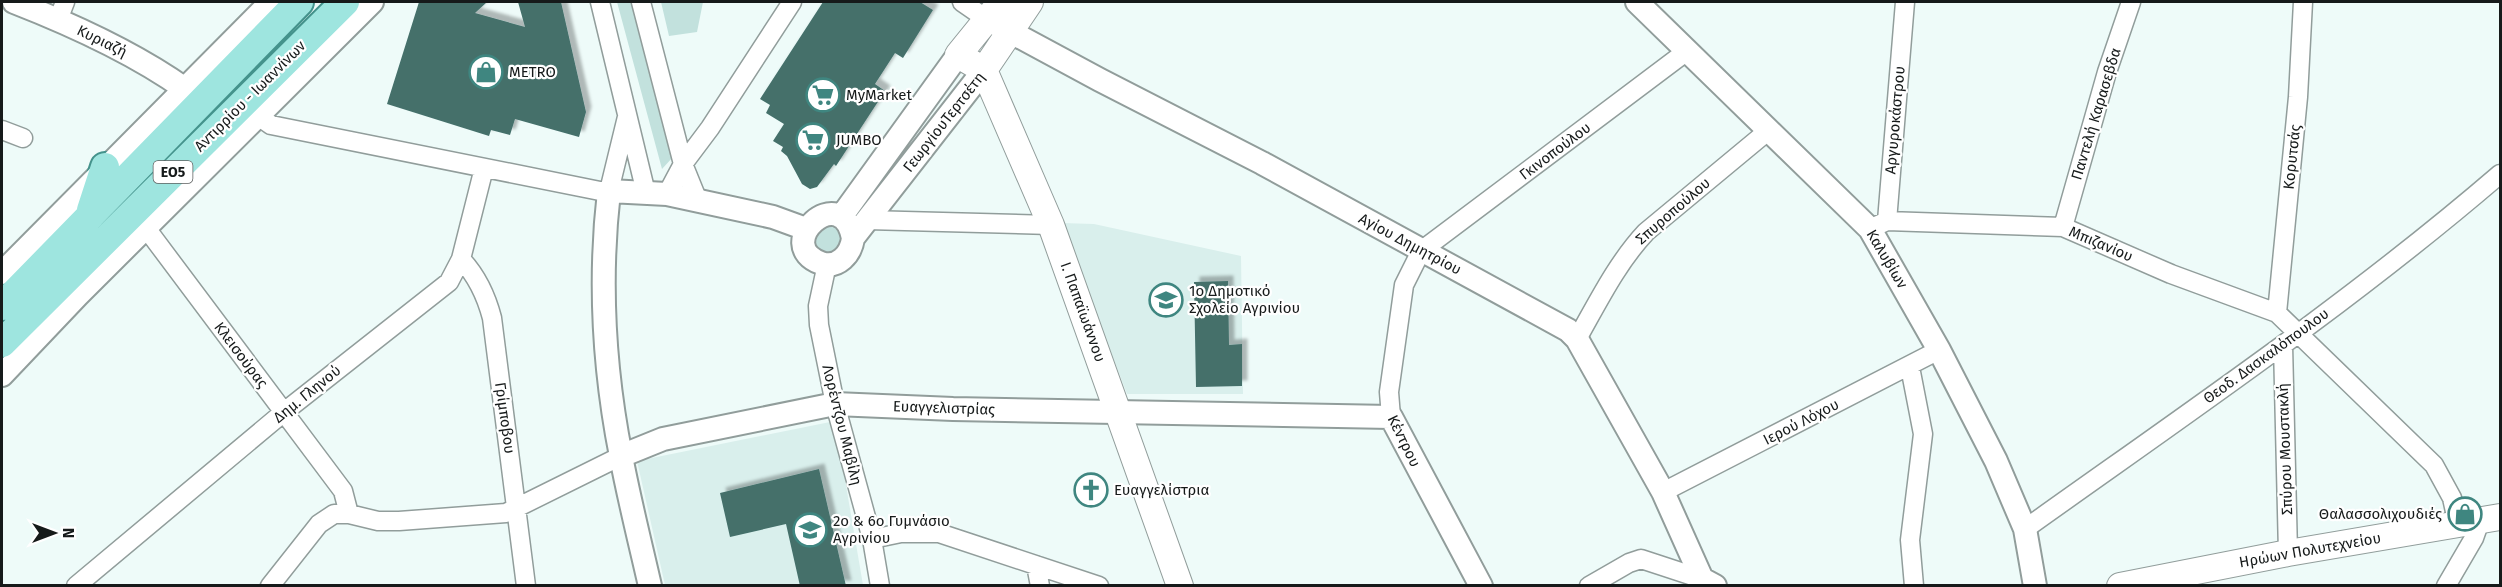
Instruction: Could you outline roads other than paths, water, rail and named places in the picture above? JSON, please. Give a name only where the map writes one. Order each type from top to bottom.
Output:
[{"type":"main road","name":"Αντιρρίου - Ιωαννίνων","points":[[2,344],[95,229],[299,2]]},
{"type":"main road","name":"Αντιρρίου - Ιωαννίνων","points":[[2,306],[229,118],[345,2]]},
{"type":"main road","name":"ΓεωργίουΤερτσέτη","points":[[958,55],[1000,17],[1030,2]]},
{"type":"main road","name":"ΓεωργίουΤερτσέτη","points":[[984,70],[1000,17]]},
{"type":"main road","points":[[958,55],[984,70]]},
{"type":"main road","name":"Ι. Παπαϊωάννου","points":[[984,70],[1051,225],[1120,412],[1180,585]]},
{"type":"main road","points":[[78,295],[95,229],[105,166]]},
{"type":"main road","name":"Ηρώων Πολυτεχνείου","points":[[2120,585],[2288,553],[2480,521]]},
{"type":"street","name":"Κυριαζή","points":[[14,2],[62,11],[185,89]]},
{"type":"street","points":[[2,273],[105,166],[271,2]]},
{"type":"street","points":[[2,375],[78,295],[372,2]]},
{"type":"street","points":[[600,2],[627,117],[657,194]]},
{"type":"street","points":[[640,2],[683,164],[698,201]]},
{"type":"street","points":[[657,194],[710,128],[792,2]]},
{"type":"street","points":[[962,2],[1000,17]]},
{"type":"street","name":"Καλυβίων","points":[[1637,2],[1769,130],[1878,225],[1996,461],[2025,529],[2035,585]]},
{"type":"street","name":"Αργυροκάστρου","points":[[1878,225],[1905,2]]},
{"type":"street","name":"Παντελή Καρασεβδα","points":[[2063,227],[2107,72],[2131,2]]},
{"type":"street","name":"Κορυτσάς","points":[[2277,313],[2298,97],[2303,2]]},
{"type":"street","name":"Αγίου Δημητρίου","points":[[1000,17],[1100,80],[1262,163],[1556,322],[1577,339],[1663,492],[1709,582]]},
{"type":"street","name":"Γκινοπούλου","points":[[1421,251],[1688,51]]},
{"type":"street","name":"ΓεωργίουΤερτσέτη","points":[[841,217],[958,55]]},
{"type":"street","name":"ΓεωργίουΤερτσέτη","points":[[853,238],[984,70]]},
{"type":"street","points":[[258,116],[272,125],[580,189],[657,194],[698,201],[772,217],[806,229]]},
{"type":"street","points":[[627,117],[609,191],[604,258],[605,294],[612,399],[621,456],[650,585]]},
{"type":"street","points":[[2,130],[23,138]]},
{"type":"street","name":"Σπυροπούλου","points":[[1577,339],[1635,243],[1769,130]]},
{"type":"street","name":"Δημ. Γληνού","points":[[76,585],[284,412],[446,285],[455,273],[460,259],[484,168]]},
{"type":"street","name":"Θεοδ. Δασκαλόπουλου","points":[[2025,529],[2298,334],[2446,221],[2500,174]]},
{"type":"street","points":[[825,215],[841,217],[851,230],[852,246],[843,259],[827,264],[813,258],[808,252],[804,237],[806,229],[817,217],[825,215]]},
{"type":"street","points":[[867,220],[1051,225]]},
{"type":"street","name":"Μπιζανίου","points":[[1878,225],[2063,227],[2171,274],[2277,313],[2434,465],[2452,498],[2480,521]]},
{"type":"street","name":"Κλεισούρας","points":[[146,228],[343,491],[349,514]]},
{"type":"street","name":"Κέντρου","points":[[1421,251],[1404,285],[1389,392],[1391,417],[1481,585]]},
{"type":"street","name":"Γρίμποβου","points":[[460,259],[471,269],[480,285],[492,318],[526,585]]},
{"type":"street","name":"Λορέντζου Μαβίλη","points":[[827,264],[818,306],[819,325],[834,404],[872,539],[880,585]]},
{"type":"street","name":"Σπύρου Μουστακλή","points":[[2283,345],[2288,553]]},
{"type":"street","name":"Ιερού Λόχου","points":[[1663,492],[1910,367],[1939,350]]},
{"type":"street","points":[[1910,367],[1923,434],[1910,540],[1914,585]]},
{"type":"street","name":"Ευαγγελιστρίας","points":[[349,514],[371,520],[399,521],[504,514],[621,456],[663,439],[834,404],[1391,417]]},
{"type":"street","points":[[270,585],[318,524],[334,514],[349,514]]},
{"type":"street","points":[[2446,585],[2474,538],[2480,521]]},
{"type":"street","points":[[872,539],[901,533],[939,533],[965,539],[1036,566],[1099,585]]},
{"type":"street","points":[[1589,585],[1641,559],[1709,582]]},
{"type":"street","points":[[1036,566],[1040,585]]},
{"type":"place","name":"METRO","points":[[486,72]]},
{"type":"place","name":"MyMarket","points":[[823,95]]},
{"type":"place","name":"JUMBO","points":[[813,140]]},
{"type":"place","name":"1ο Δημοτικό Σχολείο Αγρινίου","points":[[1166,300]]},
{"type":"place","name":"Ευαγγελίστρια","points":[[1091,490]]},
{"type":"place","name":"Θαλασσολιχουδιές","points":[[2465,514]]},
{"type":"place","name":"2ο & 6ο Γυμνάσιο Αγρινίου","points":[[810,530]]}]
